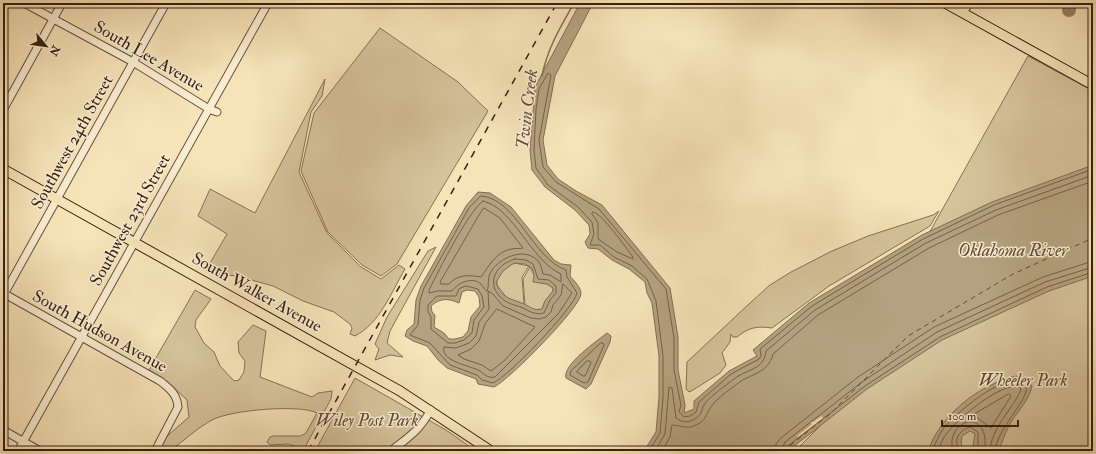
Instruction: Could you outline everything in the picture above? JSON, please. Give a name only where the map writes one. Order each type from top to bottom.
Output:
[{"type":"main road","points":[[945,3],[1093,85]]},
{"type":"main road","name":"South Walker Avenue","points":[[3,169],[355,365],[431,410],[491,451]]},
{"type":"street","name":"South Lee Avenue","points":[[24,3],[133,62],[209,109],[217,112]]},
{"type":"street","points":[[3,110],[62,3]]},
{"type":"street","name":"Southwest 24th Street","points":[[3,294],[166,3]]},
{"type":"street","name":"Southwest 23rd Street","points":[[18,451],[268,3]]},
{"type":"street","points":[[963,13],[969,3]]},
{"type":"street","name":"South Hudson Avenue","points":[[3,294],[160,381],[174,392],[178,407],[155,451]]},
{"type":"street","points":[[391,451],[414,434],[431,410]]},
{"type":"street","points":[[3,430],[40,451]]},
{"type":"green space","points":[[380,28],[458,82],[488,111],[397,264],[381,276],[362,265],[328,232],[301,171],[314,113]]},
{"type":"green space","name":"Wheeler Park","points":[[1028,56],[1093,91],[1093,451],[795,451],[823,423]]},
{"type":"green space","points":[[325,79],[322,96],[311,112],[299,172],[327,233],[361,267],[381,279],[399,265],[405,269],[384,307],[364,330],[355,336],[350,334],[352,328],[350,324],[334,312],[303,301],[273,286],[237,276],[216,274],[206,270],[227,234],[198,216],[210,189],[255,213]]},
{"type":"green space","points":[[939,211],[930,226],[829,286],[772,328],[753,328],[745,331],[737,337],[733,337],[731,334],[730,342],[722,353],[726,365],[720,373],[689,392],[686,389],[687,362],[770,285],[791,272],[832,251],[868,236],[933,215]]},
{"type":"green space","points":[[436,247],[390,331],[387,343],[403,357],[390,355],[375,360],[379,349],[375,344],[387,317],[428,251]]},
{"type":"green space","points":[[514,263],[529,266],[522,277],[524,304],[507,298],[497,285],[500,275],[505,269]]},
{"type":"green space","points":[[530,267],[534,275],[543,283],[553,288],[553,291],[544,303],[542,309],[534,310],[525,305],[523,279]]},
{"type":"green space","points":[[195,290],[211,299],[196,320],[195,327],[204,343],[214,352],[220,366],[234,381],[239,380],[244,372],[245,361],[239,353],[238,342],[253,325],[266,331],[260,377],[312,397],[318,393],[332,391],[331,399],[303,451],[297,451],[296,447],[289,444],[270,445],[267,442],[270,437],[273,436],[301,436],[306,433],[317,413],[308,410],[296,409],[265,409],[221,416],[198,429],[175,447],[173,451],[159,451],[166,437],[189,417],[187,400],[169,383],[149,370]]},
{"type":"green space","name":"Wiley Post Park","points":[[355,378],[446,430],[476,451],[315,451]]},
{"type":"water","name":"Oklahoma River","points":[[580,3],[593,3],[555,76],[543,140],[547,165],[558,179],[602,205],[670,288],[678,337],[678,370],[685,405],[684,413],[694,409],[694,401],[729,371],[757,356],[753,350],[809,303],[922,235],[992,202],[1093,165],[1093,276],[1049,291],[942,340],[867,389],[788,451],[644,451],[656,432],[659,397],[659,356],[652,303],[647,293],[645,282],[629,269],[612,260],[598,249],[588,248],[585,242],[590,234],[589,225],[575,210],[545,187],[532,170],[530,150],[535,87]]},
{"type":"water","points":[[478,192],[490,193],[511,207],[554,260],[561,264],[571,265],[570,276],[581,291],[578,302],[557,328],[528,358],[502,382],[494,387],[478,384],[476,379],[447,368],[438,360],[427,346],[413,341],[405,336],[407,330],[414,324],[416,300],[421,286],[466,206]],"holes":[[[514,263],[525,264],[532,268],[534,275],[533,282],[547,284],[553,288],[553,291],[545,301],[542,309],[533,308],[511,299],[503,295],[500,291],[496,282],[503,271]],[[467,290],[475,291],[479,297],[480,306],[471,317],[468,331],[463,337],[449,339],[444,333],[434,327],[435,315],[432,312],[431,306],[441,300],[451,300],[459,303],[462,292]]]},
{"type":"water","points":[[607,333],[611,336],[610,342],[591,384],[586,389],[566,378],[566,373],[569,367],[575,360]]},
{"type":"water","points":[[1016,376],[1024,379],[1032,386],[1031,391],[1009,425],[999,451],[978,451],[973,446],[975,434],[970,431],[962,436],[961,444],[965,451],[928,451],[942,425],[963,403],[988,386]]},
{"type":"pier","points":[[822,416],[823,418],[798,437],[797,436],[812,424],[810,422],[813,422]]},
{"type":"waterway","name":"Twin Creek","points":[[542,76],[547,56],[559,29],[574,3]]},
{"type":"ferry route","points":[[783,451],[830,414],[908,336],[1013,274],[1093,238]]},
{"type":"taxiway","points":[[1069,3],[1069,10]]},
{"type":"railway","points":[[308,451],[557,3]]}]
